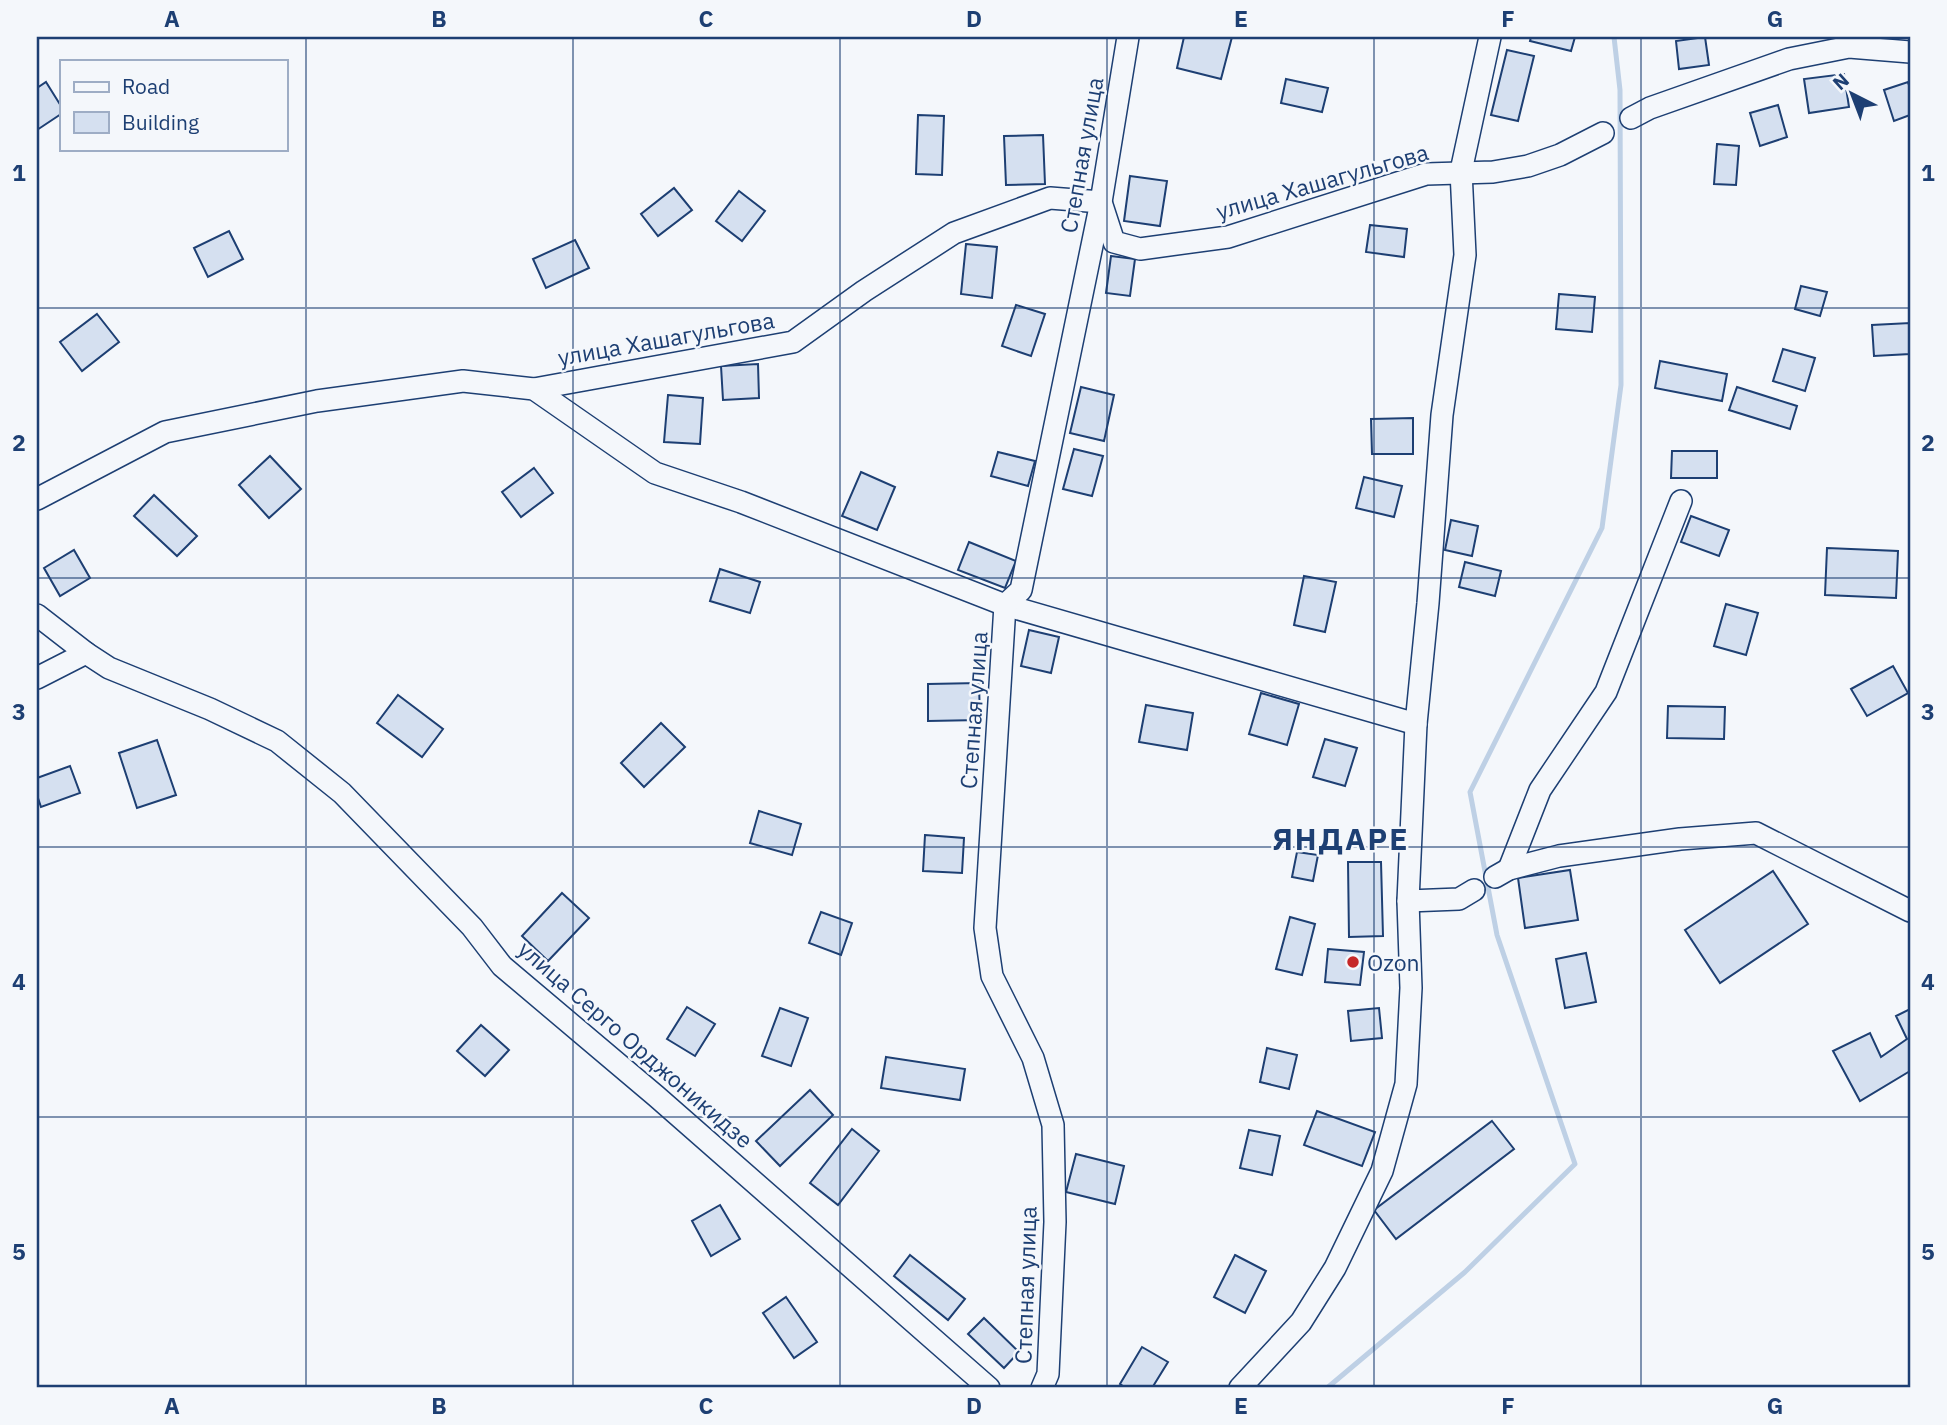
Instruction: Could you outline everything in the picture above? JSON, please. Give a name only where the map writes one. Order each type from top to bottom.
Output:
[{"type":"street","name":"Степная улица","points":[[1042,1388],[1048,1374],[1055,1222],[1053,1125],[1033,1058],[992,976],[985,928],[1006,605],[1021,590],[1101,202],[1128,37]]},
{"type":"street","points":[[1240,1388],[1301,1322],[1335,1268],[1382,1171],[1406,1084],[1411,988],[1408,901],[1416,724],[1442,415],[1465,255],[1461,171],[1490,37]]},
{"type":"street","points":[[1631,117],[1789,59],[1849,47],[1910,52]]},
{"type":"street","name":"улица Хашагульгова","points":[[534,389],[793,342],[864,290],[954,233],[1049,198],[1101,202],[1114,242],[1140,248],[1228,237],[1426,174],[1502,171],[1528,166],[1560,155],[1603,133]]},
{"type":"street","points":[[37,499],[165,432],[317,401],[463,381],[534,389],[655,473],[741,502],[1006,605],[1416,724]]},
{"type":"street","points":[[1681,501],[1606,692],[1540,790],[1502,873],[1559,856],[1756,832],[1910,911]]},
{"type":"street","name":"улица Серго Орджоникидзе","points":[[37,615],[109,668],[210,709],[277,741],[342,793],[472,927],[502,966],[656,1096],[989,1388]]},
{"type":"street","points":[[37,678],[86,653]]},
{"type":"street","points":[[1408,901],[1459,899],[1474,890]]},
{"type":"building","points":[[1184,37],[1232,37],[1221,79],[1177,68]]},
{"type":"building","points":[[1531,37],[1575,37],[1571,51],[1530,41]]},
{"type":"building","points":[[1705,37],[1709,65],[1679,69],[1676,41]]},
{"type":"building","points":[[1507,50],[1534,56],[1518,121],[1491,115]]},
{"type":"building","points":[[1844,74],[1849,107],[1809,113],[1804,79]]},
{"type":"building","points":[[1286,79],[1328,88],[1322,112],[1281,103]]},
{"type":"building","points":[[46,82],[60,104],[60,115],[37,130],[37,88]]},
{"type":"building","points":[[1908,82],[1910,115],[1894,121],[1884,90]]},
{"type":"building","points":[[1778,105],[1787,137],[1760,146],[1750,113]]},
{"type":"building","points":[[918,115],[944,116],[942,175],[916,174]]},
{"type":"building","points":[[1043,135],[1045,184],[1006,185],[1004,136]]},
{"type":"building","points":[[1717,144],[1739,146],[1736,185],[1714,184]]},
{"type":"building","points":[[1130,176],[1167,181],[1160,226],[1124,221]]},
{"type":"building","points":[[674,188],[692,210],[658,236],[641,214]]},
{"type":"building","points":[[739,191],[765,211],[742,241],[716,221]]},
{"type":"building","points":[[1370,225],[1407,229],[1404,257],[1366,252]]},
{"type":"building","points":[[229,231],[243,259],[208,277],[194,248]]},
{"type":"building","points":[[575,240],[589,268],[546,288],[533,259]]},
{"type":"building","points":[[966,244],[997,247],[992,298],[961,294]]},
{"type":"building","points":[[1111,256],[1135,259],[1130,296],[1106,293]]},
{"type":"building","points":[[1801,286],[1827,292],[1820,316],[1795,309]]},
{"type":"building","points":[[1559,294],[1595,297],[1592,332],[1556,329]]},
{"type":"building","points":[[1016,305],[1045,314],[1031,356],[1002,346]]},
{"type":"building","points":[[97,314],[119,342],[82,371],[60,342]]},
{"type":"building","points":[[1910,323],[1910,354],[1874,356],[1872,325]]},
{"type":"building","points":[[1783,349],[1815,358],[1805,391],[1773,381]]},
{"type":"building","points":[[1660,361],[1727,374],[1722,401],[1655,388]]},
{"type":"building","points":[[758,364],[759,398],[723,400],[721,366]]},
{"type":"building","points":[[1081,387],[1114,395],[1104,441],[1070,433]]},
{"type":"building","points":[[1737,387],[1797,406],[1790,429],[1729,410]]},
{"type":"building","points":[[668,395],[703,398],[700,444],[664,442]]},
{"type":"building","points":[[1413,418],[1413,454],[1372,454],[1371,419]]},
{"type":"building","points":[[1074,449],[1103,456],[1092,496],[1063,489]]},
{"type":"building","points":[[1672,451],[1717,451],[1717,478],[1671,478]]},
{"type":"building","points":[[998,452],[1035,461],[1028,486],[991,476]]},
{"type":"building","points":[[270,456],[301,489],[269,518],[239,485]]},
{"type":"building","points":[[534,468],[553,493],[521,517],[502,492]]},
{"type":"building","points":[[861,472],[895,487],[877,530],[842,516]]},
{"type":"building","points":[[1364,477],[1402,486],[1394,517],[1356,508]]},
{"type":"building","points":[[154,495],[197,536],[177,556],[134,516]]},
{"type":"building","points":[[1691,516],[1729,530],[1719,556],[1681,542]]},
{"type":"building","points":[[1451,520],[1478,526],[1472,556],[1445,550]]},
{"type":"building","points":[[969,542],[1016,561],[1005,588],[958,570]]},
{"type":"building","points":[[1827,548],[1898,551],[1896,598],[1825,595]]},
{"type":"building","points":[[74,550],[90,578],[60,596],[44,568]]},
{"type":"building","points":[[1465,562],[1501,571],[1495,596],[1459,587]]},
{"type":"building","points":[[720,569],[760,582],[750,613],[710,601]]},
{"type":"building","points":[[1304,576],[1336,582],[1325,632],[1294,625]]},
{"type":"building","points":[[1726,604],[1758,613],[1746,655],[1714,646]]},
{"type":"building","points":[[1029,630],[1059,637],[1051,673],[1021,666]]},
{"type":"building","points":[[1893,666],[1908,693],[1867,716],[1851,689]]},
{"type":"building","points":[[979,683],[980,720],[928,721],[928,684]]},
{"type":"building","points":[[1261,693],[1299,704],[1287,745],[1249,734]]},
{"type":"building","points":[[398,695],[443,729],[422,757],[377,723]]},
{"type":"building","points":[[1146,705],[1193,713],[1187,750],[1139,742]]},
{"type":"building","points":[[1668,706],[1725,707],[1724,739],[1667,738]]},
{"type":"building","points":[[661,723],[685,747],[644,787],[621,763]]},
{"type":"building","points":[[1325,739],[1357,748],[1345,786],[1313,777]]},
{"type":"building","points":[[157,740],[176,795],[137,808],[119,753]]},
{"type":"building","points":[[70,766],[80,793],[41,807],[37,795],[37,778]]},
{"type":"building","points":[[759,811],[801,824],[792,855],[750,843]]},
{"type":"building","points":[[925,835],[964,838],[962,873],[923,871]]},
{"type":"building","points":[[1297,852],[1318,855],[1313,881],[1292,877]]},
{"type":"building","points":[[1348,862],[1381,862],[1383,936],[1349,937]]},
{"type":"building","points":[[1570,870],[1578,920],[1525,928],[1518,878]]},
{"type":"building","points":[[1773,871],[1808,924],[1720,983],[1685,930]]},
{"type":"building","points":[[562,893],[589,918],[548,961],[522,936]]},
{"type":"building","points":[[821,912],[852,923],[841,955],[809,943]]},
{"type":"building","points":[[1290,917],[1315,924],[1302,975],[1276,969]]},
{"type":"building","points":[[1328,949],[1364,952],[1360,985],[1325,982]]},
{"type":"building","points":[[1586,953],[1596,1002],[1565,1008],[1556,959]]},
{"type":"building","points":[[687,1007],[715,1024],[695,1056],[667,1039]]},
{"type":"building","points":[[780,1008],[808,1018],[791,1066],[762,1056]]},
{"type":"building","points":[[1379,1008],[1382,1038],[1351,1041],[1348,1011]]},
{"type":"building","points":[[1910,1009],[1910,1071],[1860,1101],[1833,1051],[1870,1033],[1881,1057],[1907,1039],[1896,1016]]},
{"type":"building","points":[[481,1025],[509,1050],[485,1076],[457,1051]]},
{"type":"building","points":[[1267,1048],[1297,1055],[1289,1089],[1260,1082]]},
{"type":"building","points":[[886,1057],[965,1069],[960,1100],[881,1088]]},
{"type":"building","points":[[810,1090],[833,1115],[780,1166],[756,1141]]},
{"type":"building","points":[[1317,1111],[1375,1132],[1362,1166],[1304,1145]]},
{"type":"building","points":[[1492,1121],[1514,1149],[1396,1239],[1374,1210]]},
{"type":"building","points":[[852,1129],[879,1151],[838,1205],[810,1183]]},
{"type":"building","points":[[1249,1130],[1280,1136],[1272,1175],[1240,1168]]},
{"type":"building","points":[[1076,1154],[1124,1166],[1115,1204],[1066,1192]]},
{"type":"building","points":[[720,1205],[740,1239],[711,1256],[692,1221]]},
{"type":"building","points":[[910,1255],[965,1299],[948,1320],[894,1276]]},
{"type":"building","points":[[1235,1255],[1266,1271],[1245,1313],[1214,1297]]},
{"type":"building","points":[[786,1297],[817,1342],[794,1358],[763,1313]]},
{"type":"building","points":[[984,1318],[1019,1352],[1004,1368],[968,1334]]},
{"type":"building","points":[[1142,1347],[1168,1362],[1152,1388],[1126,1388],[1120,1384]]},
{"type":"waterway","points":[[1327,1388],[1465,1272],[1575,1164],[1497,935],[1470,792],[1602,528],[1621,385],[1620,90],[1614,37]]},
{"type":"place","name":"Ozon","points":[[1353,962]]},
{"type":"district","name":"ЯНДАРЕ","points":[[1341,838]]}]
